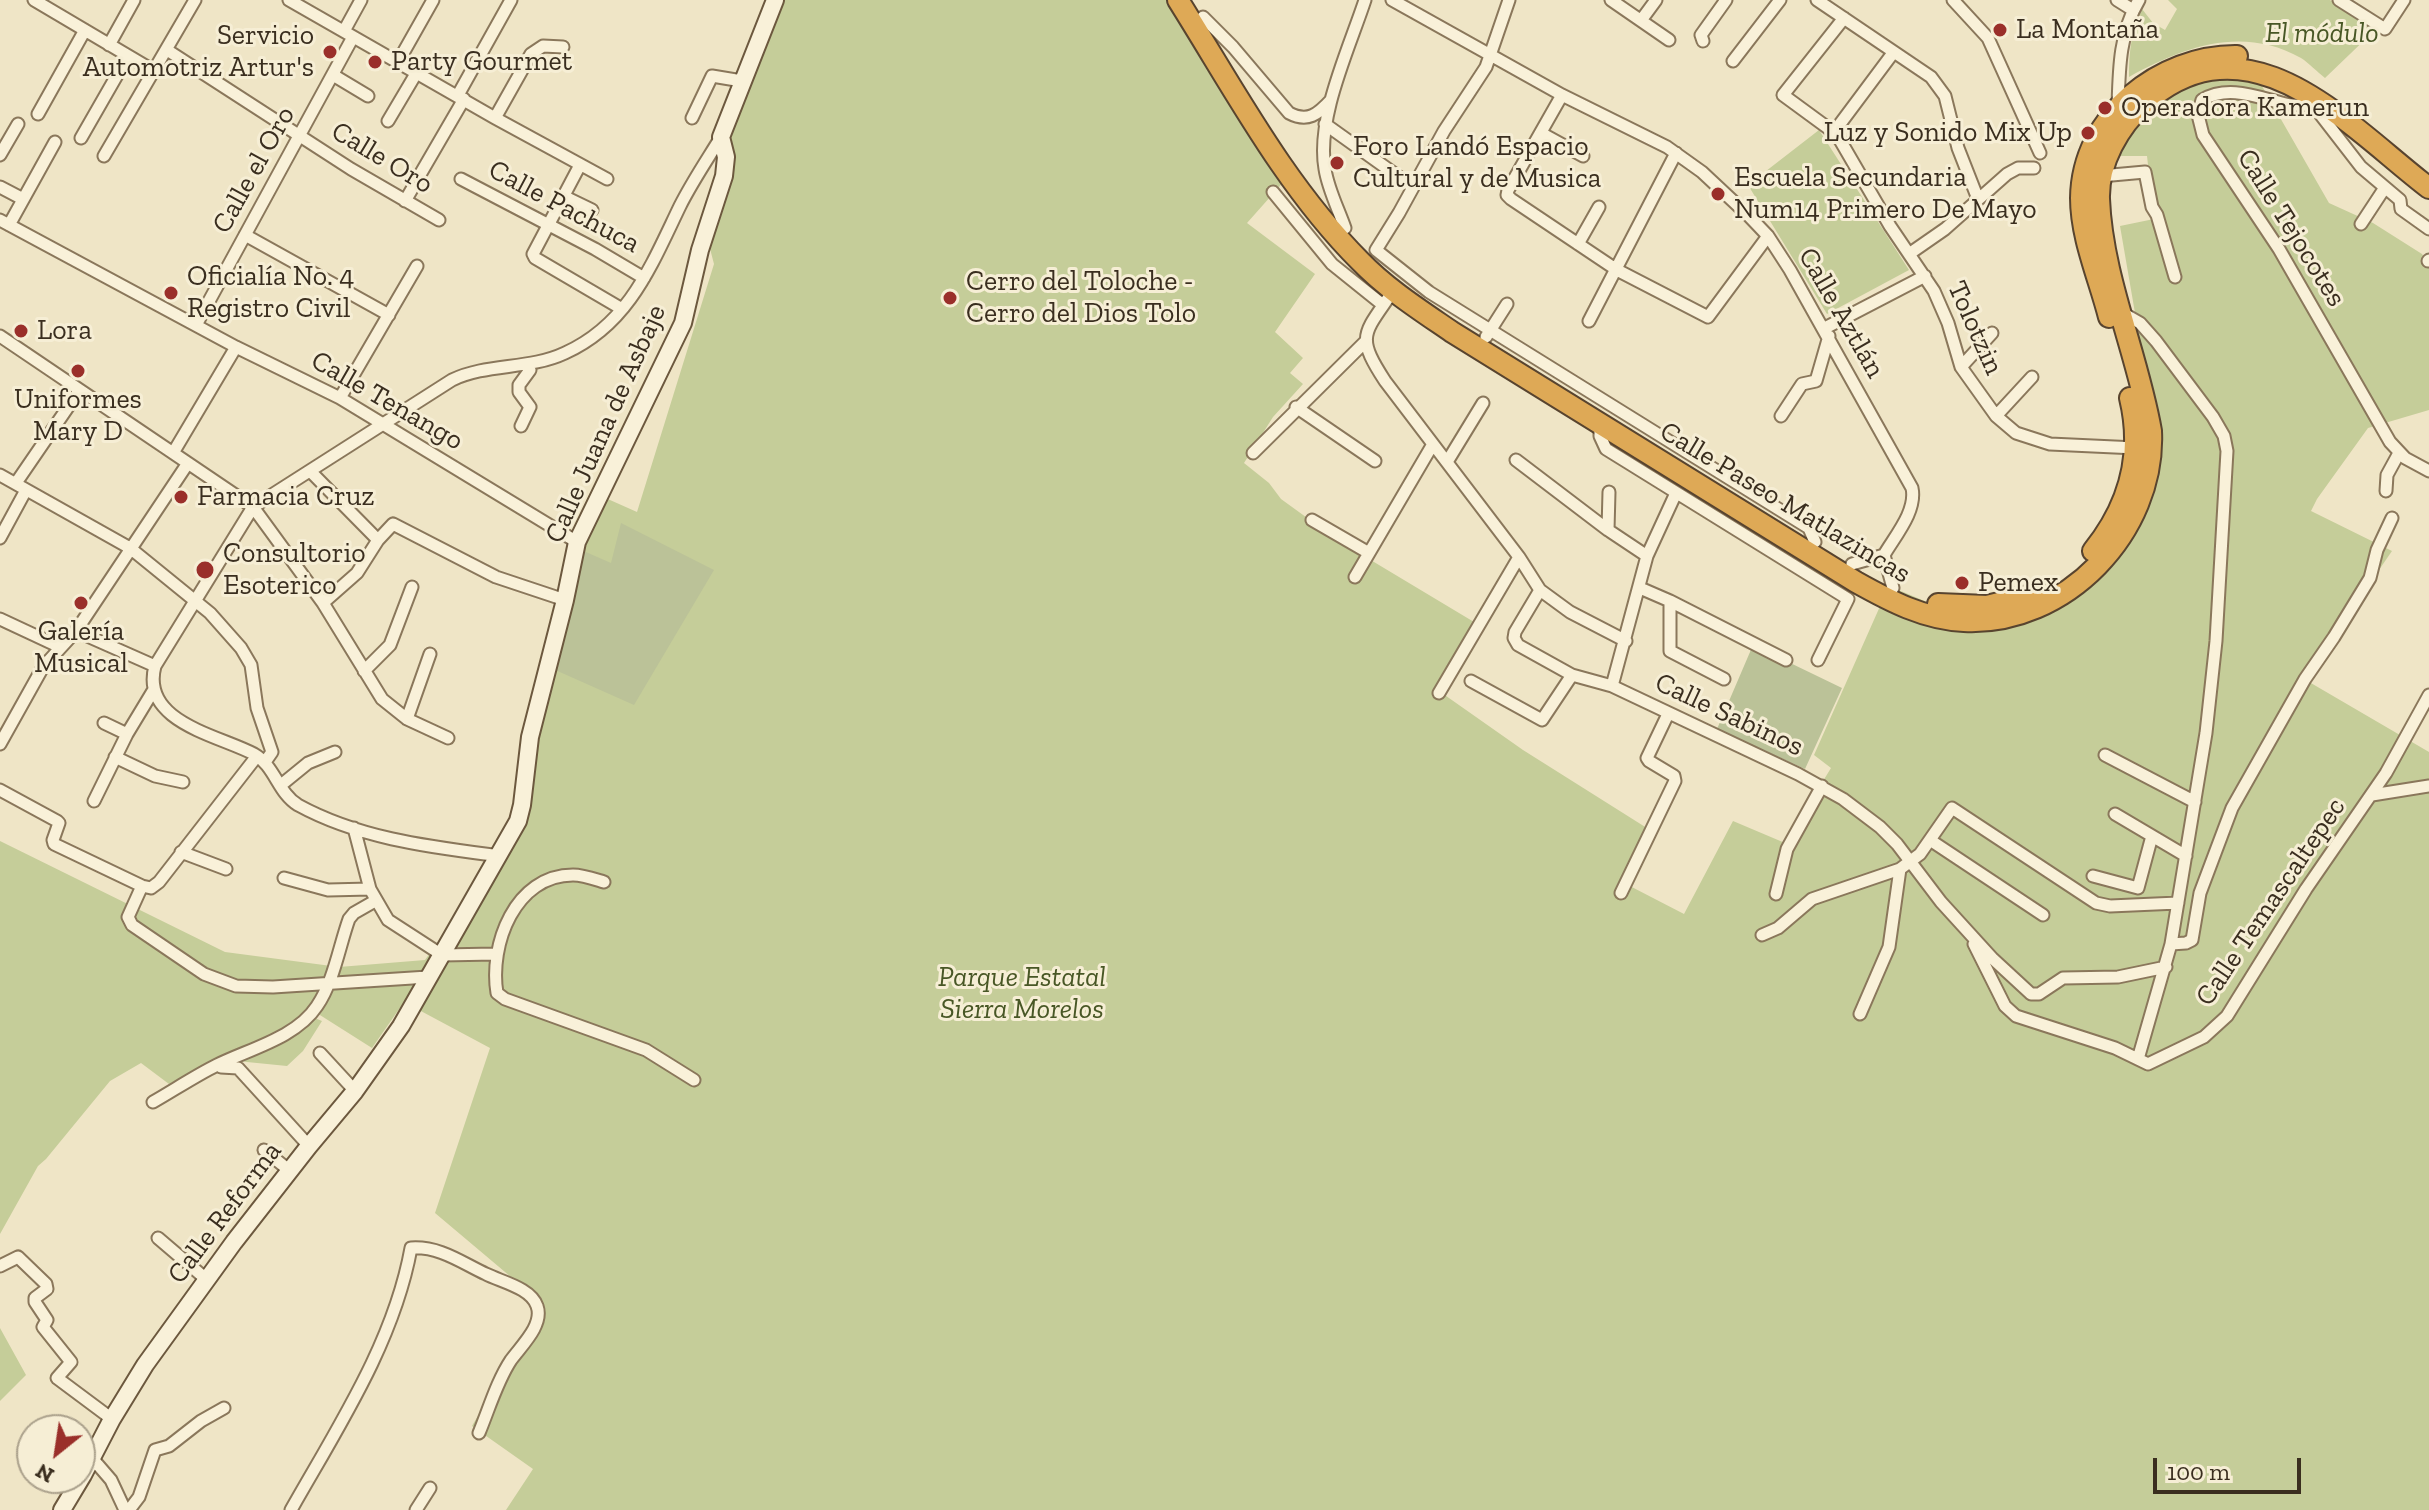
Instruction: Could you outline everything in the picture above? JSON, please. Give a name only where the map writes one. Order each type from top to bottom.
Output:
[{"type":"highway","name":"Calle Paseo Matlazincas","points":[[1178,0],[1295,183],[1388,298],[1521,368],[1893,588],[1923,601],[1971,607],[2022,599],[2056,584],[2087,558],[2108,531],[2130,486],[2136,448],[2132,403],[2114,310],[2099,198],[2101,176],[2112,147],[2140,108],[2163,90],[2190,77],[2231,69],[2262,72],[2292,83],[2429,188]]},
{"type":"highway","name":"Calle Paseo Matlazincas","points":[[1197,8],[1299,169],[1345,228],[1407,286],[1487,334],[1521,368],[1600,423],[1883,597],[1919,613],[1963,621],[2017,615],[2051,601],[2080,581],[2110,551],[2135,516],[2143,494],[2151,452],[2151,431],[2114,310],[2087,240],[2081,197],[2088,159],[2118,109],[2150,80],[2188,62],[2220,56],[2256,58],[2292,70],[2309,80],[2429,172]]},
{"type":"street","points":[[34,0],[52,5],[85,30],[154,71]]},
{"type":"street","points":[[109,45],[134,0]]},
{"type":"street","points":[[104,156],[195,0]]},
{"type":"street","points":[[289,0],[607,179]]},
{"type":"street","name":"Calle el Oro","points":[[196,325],[333,75],[361,0]]},
{"type":"street","points":[[398,62],[433,0]]},
{"type":"street","points":[[421,173],[511,0]]},
{"type":"street","name":"Calle Juana de Asbaje","points":[[442,955],[500,856],[520,814],[530,737],[577,542],[679,334],[700,250],[724,176],[726,157],[721,137],[775,0]]},
{"type":"street","points":[[1345,228],[1325,172],[1323,142],[1331,100],[1365,0]]},
{"type":"street","name":"Calle Aztlán","points":[[1392,0],[1562,95],[1676,153],[1702,172],[1768,236],[1827,332],[1914,494],[1910,509],[1884,555]]},
{"type":"street","points":[[1509,0],[1491,56],[1480,78],[1444,131],[1376,250],[1414,283],[1487,334],[1809,528],[1815,542]]},
{"type":"street","points":[[1611,0],[1669,40]]},
{"type":"street","points":[[1642,19],[1656,0]]},
{"type":"street","points":[[1703,41],[1701,35],[1726,0]]},
{"type":"street","points":[[1733,61],[1780,0]]},
{"type":"street","points":[[1817,0],[1931,77],[1941,88],[1958,148],[1978,199]]},
{"type":"street","points":[[1953,0],[1988,38],[2040,153]]},
{"type":"street","points":[[2117,0],[2136,5],[2122,43],[2118,109]]},
{"type":"street","points":[[2339,0],[2385,29],[2404,0]]},
{"type":"street","points":[[1197,8],[1289,113],[1299,118],[1311,117],[1331,100]]},
{"type":"street","points":[[1844,18],[1783,95],[1834,132],[1893,53]]},
{"type":"street","points":[[38,114],[85,30]]},
{"type":"street","points":[[495,118],[531,54],[543,46],[563,47]]},
{"type":"street","name":"Calle Oro","points":[[167,50],[300,137],[439,220]]},
{"type":"street","points":[[81,138],[128,56]]},
{"type":"street","points":[[388,121],[417,72]]},
{"type":"street","points":[[333,75],[368,96]]},
{"type":"street","points":[[692,118],[712,76],[742,81]]},
{"type":"street","name":"Calle Tejocotes","points":[[2315,102],[2291,105],[2247,93],[2223,94],[2205,98],[2199,106],[2198,115],[2203,135],[2279,249],[2384,432],[2399,453],[2429,471]]},
{"type":"street","points":[[1562,95],[1508,190],[1508,197],[1617,270],[1706,317],[1712,315],[1768,236]]},
{"type":"street","points":[[2315,102],[2361,167],[2400,200],[2401,209],[2429,229]]},
{"type":"street","points":[[0,155],[18,124]]},
{"type":"street","points":[[1325,124],[1413,187]]},
{"type":"street","name":"Tolotzin","points":[[1834,132],[1925,276],[1941,305],[1961,367],[1996,416],[2016,433],[2050,444],[2136,448]]},
{"type":"street","points":[[1541,133],[1583,156]]},
{"type":"street","points":[[94,801],[127,734],[153,691],[155,666],[253,507],[464,374],[540,362],[566,353],[607,328],[644,278],[660,251],[681,203],[721,137]]},
{"type":"street","points":[[4,222],[23,199],[55,142]]},
{"type":"street","points":[[1589,321],[1676,153]]},
{"type":"street","points":[[580,165],[534,250],[535,258],[622,309]]},
{"type":"street","points":[[1909,254],[1945,229],[2016,168],[2034,168]]},
{"type":"street","points":[[2101,176],[2145,172],[2152,207],[2175,277]]},
{"type":"street","name":"Calle Pachuca","points":[[461,179],[644,278]]},
{"type":"street","points":[[0,187],[23,199]]},
{"type":"street","points":[[405,201],[412,189]]},
{"type":"street","points":[[2361,224],[2384,189]]},
{"type":"street","points":[[1273,192],[1332,264],[1388,298],[1367,331],[1365,342],[1370,357],[1519,557],[1540,590],[1570,612],[1626,641]]},
{"type":"street","points":[[563,196],[592,210]]},
{"type":"street","points":[[1578,244],[1599,207]]},
{"type":"street","name":"Calle Tenango","points":[[4,222],[236,347],[340,398],[577,542]]},
{"type":"street","points":[[245,235],[389,315]]},
{"type":"street","points":[[340,398],[417,266]]},
{"type":"street","points":[[1781,416],[1806,383],[1813,384],[1817,379],[1827,332],[1925,276]]},
{"type":"street","points":[[1487,334],[1507,304]]},
{"type":"street","points":[[1968,932],[2011,1013],[2035,1024],[2115,1048],[2138,1059],[2166,967],[2195,802],[2216,641],[2226,443],[2213,417],[2147,330],[2114,310]]},
{"type":"street","points":[[1961,367],[1992,333]]},
{"type":"street","points":[[0,336],[253,507],[323,603],[382,699],[407,719],[448,738]]},
{"type":"street","points":[[1253,453],[1296,407],[1365,342]]},
{"type":"street","points":[[173,453],[236,347]]},
{"type":"street","points":[[521,426],[530,407],[519,392],[519,385],[530,370]]},
{"type":"street","points":[[1996,416],[2032,377]]},
{"type":"street","points":[[0,538],[21,487],[79,391]]},
{"type":"street","points":[[1447,462],[1483,403]]},
{"type":"street","points":[[1296,407],[1375,461]]},
{"type":"street","points":[[1600,423],[1600,436],[1606,449],[1848,599],[1818,660]]},
{"type":"street","points":[[1355,577],[1433,444]]},
{"type":"street","points":[[2386,491],[2387,475],[2399,453]]},
{"type":"street","points":[[1516,460],[1647,556]]},
{"type":"street","points":[[0,744],[31,685],[76,631],[188,463]]},
{"type":"street","points":[[310,471],[378,540]]},
{"type":"street","points":[[0,475],[130,548],[196,600],[220,624],[251,665],[257,708],[272,752],[261,759],[155,887],[142,886],[54,844],[57,821],[0,790]]},
{"type":"street","points":[[1608,530],[1609,492]]},
{"type":"street","name":"Calle Sabinos","points":[[1676,493],[1647,556],[1612,686],[1822,786],[1880,827],[1906,865],[1968,932]]},
{"type":"street","points":[[1742,511],[1745,535]]},
{"type":"street","points":[[2171,944],[2192,940],[2200,893],[2232,808],[2305,679],[2370,578],[2377,550],[2392,518]]},
{"type":"street","points":[[1312,520],[1369,553]]},
{"type":"street","points":[[323,603],[357,573],[378,540],[390,525],[396,524],[496,577],[565,600]]},
{"type":"street","points":[[1852,564],[1884,555],[1893,588]]},
{"type":"street","points":[[1439,693],[1519,557]]},
{"type":"street","points":[[364,671],[390,645],[412,587]]},
{"type":"street","points":[[1640,588],[1786,660]]},
{"type":"street","points":[[1540,590],[1515,632],[1515,642],[1572,675],[1612,686]]},
{"type":"street","points":[[1670,601],[1669,650],[1724,679]]},
{"type":"street","points":[[0,619],[60,647]]},
{"type":"street","points":[[76,631],[155,666]]},
{"type":"street","points":[[407,719],[430,654]]},
{"type":"street","points":[[1471,681],[1542,720],[1572,675]]},
{"type":"street","points":[[153,691],[168,711],[194,728],[261,759],[288,797],[300,805],[354,828],[400,842],[500,856]]},
{"type":"street","name":"Calle Temascaltepec","points":[[2138,1059],[2152,1063],[2204,1037],[2221,1024],[2306,889],[2426,711],[2429,695]]},
{"type":"street","points":[[1621,893],[1675,779],[1673,774],[1647,758],[1668,714]]},
{"type":"street","points":[[104,723],[127,734]]},
{"type":"street","points":[[281,785],[308,763],[335,752]]},
{"type":"street","points":[[2105,755],[2195,802]]},
{"type":"street","points":[[115,757],[155,776],[183,782]]},
{"type":"street","points":[[1776,894],[1787,849],[1822,786]]},
{"type":"street","points":[[2372,795],[2429,786]]},
{"type":"street","points":[[1762,935],[1778,928],[1812,899],[1906,865],[1930,840],[1951,809],[2096,903],[2110,906],[2178,903]]},
{"type":"street","points":[[2115,814],[2186,856]]},
{"type":"street","points":[[354,828],[370,889],[392,924],[442,955],[495,954]]},
{"type":"street","points":[[2093,876],[2138,888],[2152,836]]},
{"type":"street","points":[[1930,840],[2043,915]]},
{"type":"street","points":[[181,852],[226,869]]},
{"type":"street","points":[[1860,1014],[1889,947],[1906,865]]},
{"type":"street","points":[[604,882],[575,874],[562,876],[537,886],[519,903],[502,931],[495,954],[496,988],[500,997],[646,1050],[694,1080]]},
{"type":"street","points":[[284,878],[328,890],[370,889]]},
{"type":"street","points":[[142,886],[128,917],[132,925],[204,974],[236,986],[251,988],[428,977]]},
{"type":"street","points":[[153,1102],[217,1065],[297,1025],[316,1009],[329,984],[349,919],[375,901]]},
{"type":"street","points":[[1968,932],[2031,994],[2039,994],[2063,978],[2118,977],[2166,967]]},
{"type":"street","name":"Calle Reforma","points":[[96,1450],[145,1365],[206,1279],[355,1091],[401,1026],[442,955]]},
{"type":"street","points":[[320,1053],[355,1091]]},
{"type":"street","points":[[217,1065],[238,1068],[309,1146]]},
{"type":"street","points":[[264,1150],[290,1171]]},
{"type":"street","points":[[158,1238],[206,1279]]},
{"type":"street","points":[[291,1510],[371,1364],[401,1296],[411,1248],[430,1249],[460,1260],[518,1288],[537,1306],[533,1329],[503,1373],[479,1433]]},
{"type":"street","points":[[0,1266],[18,1257],[47,1287],[35,1298],[35,1302],[47,1320],[43,1327],[71,1362],[58,1380],[112,1419]]},
{"type":"street","points":[[96,1463],[111,1480],[125,1509],[139,1497],[155,1450],[169,1446],[224,1408]]},
{"type":"street","points":[[416,1510],[430,1488]]},
{"type":"green space","name":"Parque Estatal Sierra Morelos","points":[[769,0],[1187,0],[1295,169],[1247,223],[1315,274],[1275,332],[1303,358],[1290,373],[1303,384],[1273,417],[1244,463],[1269,483],[1281,499],[1339,541],[1479,625],[1439,691],[1523,750],[1650,830],[1624,883],[1684,914],[1733,821],[1785,843],[1831,768],[1814,755],[1889,586],[1927,602],[1963,609],[2075,583],[2159,452],[2120,226],[2154,219],[2147,156],[2117,156],[2130,114],[2243,53],[2329,203],[2373,223],[2422,254],[2429,265],[2429,410],[2368,428],[2311,511],[2392,551],[2304,679],[2429,752],[2429,1510],[506,1510],[533,1469],[472,1426],[543,1304],[435,1213],[490,1048],[404,1002],[372,1048],[312,1010],[305,1014],[322,1021],[303,1051],[287,1066],[217,1059],[169,1084],[141,1063],[110,1081],[38,1166],[0,1234],[0,841],[225,952],[339,967],[425,960],[457,913],[536,763],[527,746],[574,569],[601,496],[637,512],[714,264],[702,218]]},
{"type":"green space","name":"El módulo","points":[[2168,0],[2330,0],[2375,30],[2325,78],[2301,58],[2279,48],[2235,42],[2192,49],[2129,77],[2131,42],[2142,9],[2153,23],[2165,30],[2177,9]]},
{"type":"green space","points":[[1819,130],[1909,270],[1827,314],[1748,185]]},
{"type":"green space","points":[[621,523],[714,570],[634,705],[553,669],[579,549],[611,563]]},
{"type":"green space","points":[[1753,645],[1842,688],[1805,769],[1717,729]]},
{"type":"green space","points":[[0,1328],[26,1375],[0,1401]]},
{"type":"place","name":"La Montaña","points":[[2000,30]]},
{"type":"place","name":"Servicio Automotriz Artur's","points":[[330,52]]},
{"type":"place","name":"Party Gourmet","points":[[375,62]]},
{"type":"place","name":"Operadora Kamerun","points":[[2105,108]]},
{"type":"place","name":"Luz y Sonido Mix Up","points":[[2088,133]]},
{"type":"place","name":"Foro Landó Espacio Cultural y de Musica","points":[[1337,163]]},
{"type":"place","name":"Escuela Secundaria Num14 Primero De Mayo","points":[[1718,194]]},
{"type":"place","name":"Oficialía No. 4 Registro Civil","points":[[171,293]]},
{"type":"place","name":"Cerro del Toloche - Cerro del Dios Tolo","points":[[950,298]]},
{"type":"place","name":"Lora","points":[[21,331]]},
{"type":"place","name":"Uniformes Mary D","points":[[78,371]]},
{"type":"place","name":"Farmacia Cruz","points":[[181,497]]},
{"type":"place","name":"Consultorio Esoterico","points":[[205,570]]},
{"type":"place","name":"Pemex","points":[[1962,583]]},
{"type":"place","name":"Galería Musical","points":[[81,603]]}]
